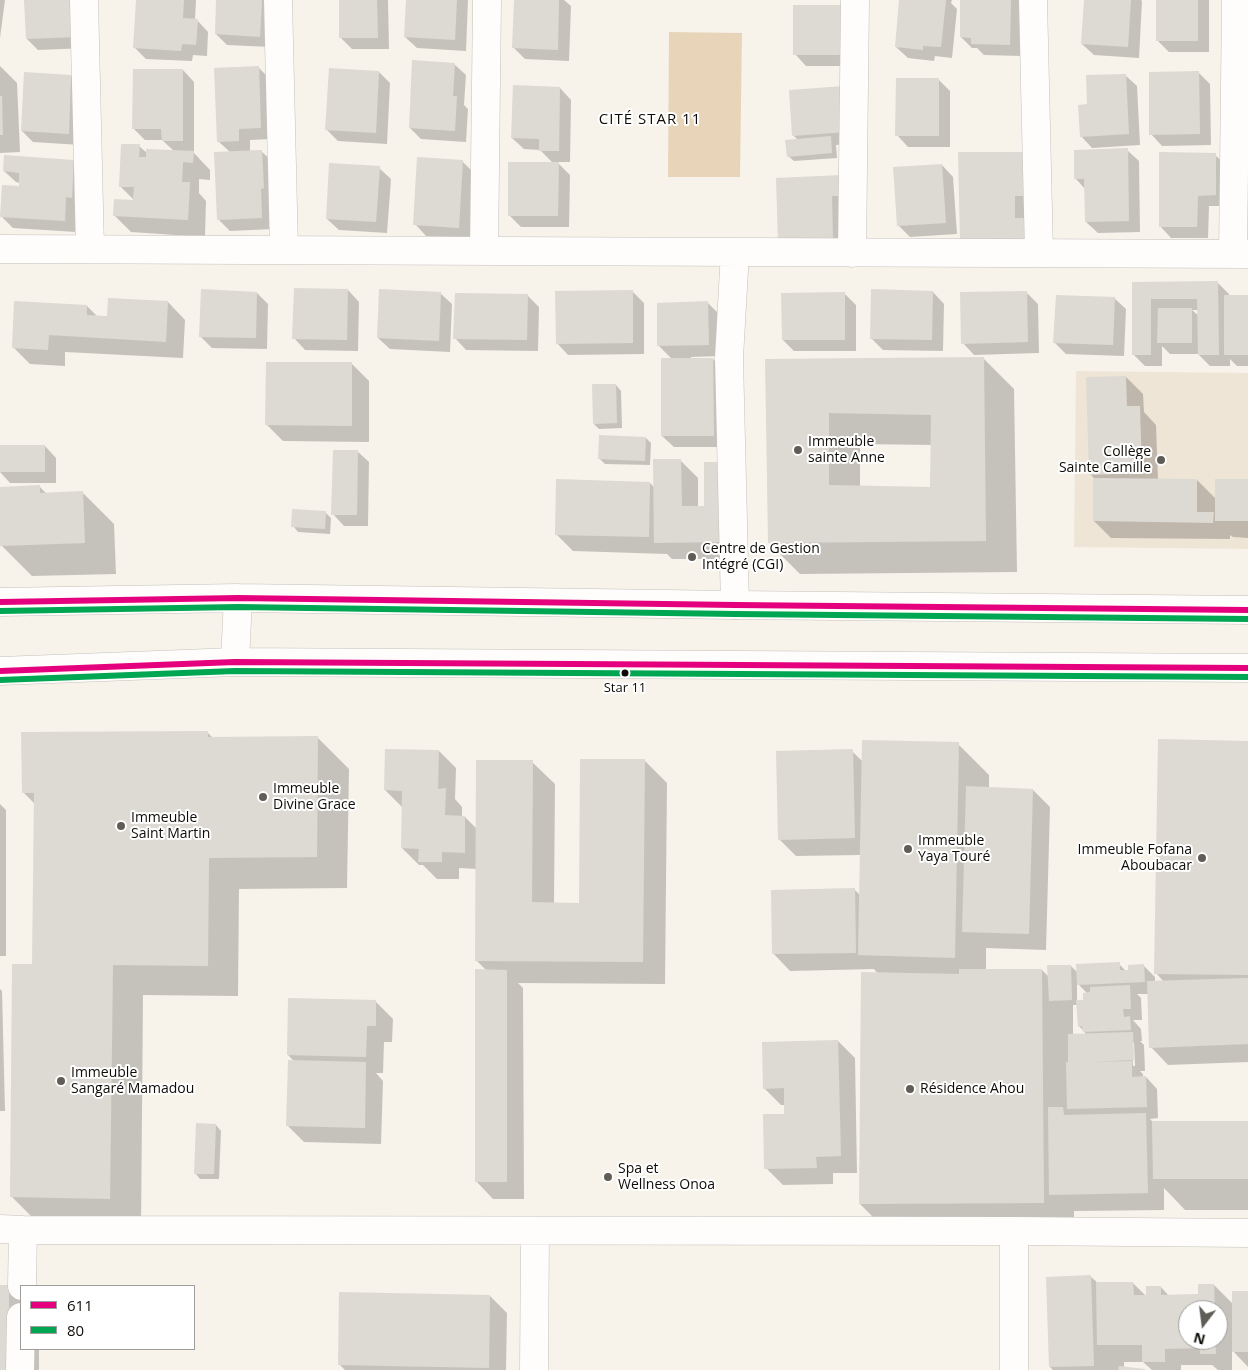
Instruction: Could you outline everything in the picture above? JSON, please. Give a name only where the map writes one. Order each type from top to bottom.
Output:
[{"type":"street","points":[[84,0],[90,249]]},
{"type":"street","points":[[278,0],[284,250]]},
{"type":"street","points":[[484,251],[487,0]]},
{"type":"street","points":[[852,252],[855,0]]},
{"type":"street","points":[[1033,0],[1039,254]]},
{"type":"street","points":[[0,249],[1240,254],[1236,0]]},
{"type":"street","points":[[735,252],[729,358],[735,605]]},
{"type":"street","points":[[235,662],[238,598]]},
{"type":"street","points":[[0,602],[238,598],[1248,610]]},
{"type":"street","points":[[0,671],[235,662],[1248,668]]},
{"type":"street","points":[[22,1285],[12,1230],[1248,1233]]},
{"type":"street","points":[[534,1370],[535,1231]]},
{"type":"street","points":[[1014,1231],[1014,1370]]},
{"type":"street","points":[[20,1350],[20,1370]]},
{"type":"shaded area","points":[[669,32],[742,33],[740,177],[668,177]]},
{"type":"shaded area","name":"Collège Sainte Camille","points":[[1076,371],[1248,373],[1248,549],[1074,547]]},
{"type":"building","points":[[24,0],[74,0],[76,37],[26,39]]},
{"type":"building","points":[[136,0],[184,0],[183,18],[198,19],[196,45],[182,44],[181,51],[133,48]]},
{"type":"building","points":[[216,0],[262,0],[260,37],[215,34]]},
{"type":"building","points":[[339,0],[377,0],[378,38],[339,38]]},
{"type":"building","points":[[406,0],[457,0],[455,40],[404,37]]},
{"type":"building","points":[[514,0],[559,0],[558,50],[512,48]]},
{"type":"building","points":[[899,0],[946,0],[941,47],[923,46],[923,50],[895,47]]},
{"type":"building","points":[[960,0],[1011,0],[1010,45],[971,44],[971,38],[960,37]]},
{"type":"building","points":[[1084,0],[1131,0],[1128,47],[1081,44]]},
{"type":"building","points":[[1156,0],[1198,0],[1198,41],[1156,41]]},
{"type":"building","points":[[793,5],[843,5],[843,55],[793,55]]},
{"type":"building","points":[[412,60],[455,63],[453,96],[457,96],[455,131],[409,128]]},
{"type":"building","points":[[259,66],[261,128],[239,129],[239,141],[217,142],[214,68]]},
{"type":"building","points":[[329,68],[379,71],[376,133],[325,130]]},
{"type":"building","points":[[133,69],[183,69],[183,141],[162,141],[161,129],[132,129]]},
{"type":"building","points":[[1199,71],[1200,134],[1149,135],[1149,72]]},
{"type":"building","points":[[24,72],[71,75],[69,134],[21,131]]},
{"type":"building","points":[[1126,74],[1129,134],[1080,137],[1078,105],[1087,104],[1086,75]]},
{"type":"building","points":[[896,78],[939,78],[939,136],[895,136]]},
{"type":"building","points":[[513,85],[560,87],[559,151],[539,151],[539,139],[511,138]]},
{"type":"building","points":[[844,86],[847,132],[792,136],[789,90]]},
{"type":"building","points":[[0,96],[2,96],[3,135],[0,135]]},
{"type":"building","points":[[831,136],[832,153],[787,157],[785,140]]},
{"type":"building","points":[[121,144],[140,144],[139,157],[146,157],[146,149],[194,151],[193,163],[183,162],[182,182],[190,182],[188,220],[113,216],[114,199],[133,200],[134,187],[119,187]]},
{"type":"building","points":[[1128,148],[1129,221],[1085,222],[1084,179],[1074,179],[1074,150]]},
{"type":"building","points":[[262,150],[264,188],[261,189],[262,218],[217,220],[214,152]]},
{"type":"building","points":[[958,152],[1027,152],[1027,196],[1015,196],[1015,218],[1025,218],[1025,242],[960,242]]},
{"type":"building","points":[[1159,152],[1216,153],[1216,195],[1198,196],[1197,227],[1159,227]]},
{"type":"building","points":[[4,155],[74,160],[72,198],[66,197],[65,221],[0,217],[2,185],[19,186],[19,173],[3,171]]},
{"type":"building","points":[[417,157],[463,160],[459,228],[413,225]]},
{"type":"building","points":[[508,162],[559,162],[558,216],[508,216]]},
{"type":"building","points":[[329,163],[380,166],[376,222],[326,219]]},
{"type":"building","points":[[942,164],[946,223],[897,226],[893,167]]},
{"type":"building","points":[[841,175],[842,196],[832,196],[833,241],[778,243],[776,178]]},
{"type":"building","points":[[1218,281],[1219,355],[1198,355],[1197,299],[1151,299],[1151,355],[1132,355],[1132,282]]},
{"type":"building","points":[[294,288],[348,289],[347,340],[292,339]]},
{"type":"building","points":[[201,289],[257,292],[256,338],[199,337]]},
{"type":"building","points":[[379,289],[441,292],[439,341],[377,338]]},
{"type":"building","points":[[871,289],[933,291],[932,340],[870,339]]},
{"type":"building","points":[[633,290],[633,343],[556,344],[555,291]]},
{"type":"building","points":[[1027,291],[1028,342],[961,344],[960,292]]},
{"type":"building","points":[[845,292],[845,340],[782,340],[781,293]]},
{"type":"building","points":[[455,293],[528,294],[527,340],[453,339]]},
{"type":"building","points":[[1056,295],[1115,297],[1113,345],[1053,343]]},
{"type":"building","points":[[1224,295],[1248,295],[1248,355],[1224,355]]},
{"type":"building","points":[[108,298],[168,301],[166,342],[49,335],[48,350],[12,348],[14,301],[87,305],[87,315],[107,316]]},
{"type":"building","points":[[708,301],[709,345],[657,346],[657,303]]},
{"type":"building","points":[[1158,308],[1192,308],[1192,343],[1157,343]]},
{"type":"building","name":"Immeuble sainte Anne","points":[[984,357],[986,541],[768,543],[765,359]],"holes":[[[829,413],[931,415],[930,487],[829,485]]]},
{"type":"building","points":[[661,358],[713,358],[714,436],[661,436]]},
{"type":"building","points":[[266,362],[352,362],[352,426],[265,425]]},
{"type":"building","points":[[1126,376],[1127,406],[1140,406],[1142,473],[1089,475],[1086,377]]},
{"type":"building","points":[[592,384],[616,384],[617,423],[593,424]]},
{"type":"building","points":[[599,435],[646,437],[645,461],[598,459]]},
{"type":"building","points":[[0,445],[45,445],[45,472],[0,472]]},
{"type":"building","points":[[333,450],[358,450],[357,515],[331,515]]},
{"type":"building","points":[[653,459],[681,459],[682,506],[704,506],[704,462],[725,462],[725,542],[654,543]]},
{"type":"building","points":[[1093,478],[1197,479],[1197,512],[1214,512],[1213,523],[1093,521]]},
{"type":"building","points":[[556,479],[650,482],[649,537],[555,535]]},
{"type":"building","points":[[1215,479],[1248,479],[1248,521],[1215,521]]},
{"type":"building","points":[[40,485],[40,493],[83,491],[85,543],[0,546],[0,487]]},
{"type":"building","points":[[292,509],[326,511],[325,529],[291,527]]},
{"type":"building","points":[[208,731],[208,737],[318,736],[317,857],[209,858],[208,966],[113,965],[110,1199],[10,1197],[12,964],[32,964],[34,793],[22,793],[21,732]]},
{"type":"building","name":"Immeuble Fofana Aboubacar","points":[[1158,739],[1248,741],[1248,975],[1154,974]]},
{"type":"building","name":"Immeuble Yaya Touré","points":[[862,740],[959,742],[955,958],[858,955]]},
{"type":"building","points":[[385,749],[439,750],[438,789],[446,788],[445,815],[465,816],[465,853],[442,852],[442,862],[418,862],[419,849],[401,848],[402,791],[384,790]]},
{"type":"building","points":[[853,749],[855,838],[778,840],[776,751]]},
{"type":"building","points":[[580,759],[645,759],[643,962],[475,961],[476,760],[533,760],[532,902],[579,903]]},
{"type":"building","points":[[966,786],[1033,789],[1029,934],[962,932]]},
{"type":"building","points":[[855,888],[856,953],[772,954],[771,890]]},
{"type":"building","points":[[1120,962],[1120,970],[1128,970],[1128,965],[1144,964],[1145,982],[1077,985],[1076,964]]},
{"type":"building","points":[[1047,965],[1071,965],[1072,1000],[1049,1001]]},
{"type":"building","points":[[475,969],[507,970],[507,1182],[475,1182]]},
{"type":"building","points":[[959,969],[1042,969],[1044,1203],[859,1204],[861,972],[959,974]]},
{"type":"building","points":[[1248,978],[1248,1044],[1149,1048],[1147,981]]},
{"type":"building","points":[[1130,985],[1131,1009],[1123,1009],[1124,1017],[1130,1016],[1131,1030],[1083,1032],[1082,1026],[1078,1027],[1076,1000],[1083,1000],[1083,993],[1090,992],[1090,987]]},
{"type":"building","points":[[288,998],[376,1000],[376,1026],[367,1026],[366,1057],[287,1055]]},
{"type":"building","points":[[1133,1032],[1134,1060],[1090,1062],[1132,1061],[1132,1077],[1146,1076],[1147,1107],[1067,1109],[1066,1062],[1068,1062],[1068,1034]]},
{"type":"building","points":[[838,1040],[841,1156],[816,1157],[817,1168],[764,1169],[763,1114],[784,1114],[784,1088],[763,1089],[762,1042]]},
{"type":"building","points":[[288,1060],[366,1062],[365,1128],[286,1126]]},
{"type":"building","points":[[1048,1107],[1063,1107],[1064,1115],[1146,1113],[1148,1193],[1049,1195]]},
{"type":"building","points":[[1152,1121],[1248,1121],[1248,1179],[1153,1179]]},
{"type":"building","points":[[196,1123],[216,1124],[214,1174],[194,1174]]},
{"type":"building","points":[[1091,1275],[1094,1366],[1049,1367],[1046,1277]]},
{"type":"building","points":[[1096,1282],[1133,1282],[1134,1295],[1146,1295],[1146,1286],[1161,1286],[1161,1295],[1198,1294],[1198,1284],[1214,1284],[1215,1300],[1178,1300],[1178,1349],[1165,1349],[1165,1362],[1142,1362],[1142,1345],[1097,1345]]},
{"type":"building","points":[[0,1285],[9,1285],[9,1370],[0,1370]]},
{"type":"building","points":[[1232,1291],[1248,1291],[1248,1352],[1232,1352]]},
{"type":"building","points":[[339,1292],[490,1295],[489,1368],[338,1365]]},
{"type":"building","points":[[1200,1350],[1216,1350],[1216,1354],[1200,1354]]},
{"type":"building","points":[[1119,1366],[1145,1369],[1145,1370],[1118,1370]]},
{"type":"transit line","name":"611","points":[[0,602],[238,598],[1248,610]]},
{"type":"transit line","name":"80","points":[[0,611],[238,607],[1248,619]]},
{"type":"transit line","name":"611","points":[[0,671],[235,662],[1248,668]]},
{"type":"transit line","name":"80","points":[[0,680],[235,671],[1248,677]]},
{"type":"place","name":"Immeuble sainte Anne","points":[[798,450]]},
{"type":"place","name":"Collège Sainte Camille","points":[[1161,460]]},
{"type":"place","name":"Centre de Gestion Intégré (CGI)","points":[[692,557]]},
{"type":"place","name":"Star 11","points":[[625,673]]},
{"type":"place","name":"Immeuble Divine Grace","points":[[263,797]]},
{"type":"place","name":"Immeuble Saint Martin","points":[[121,826]]},
{"type":"place","name":"Immeuble Yaya Touré","points":[[908,849]]},
{"type":"place","name":"Immeuble Fofana Aboubacar","points":[[1202,858]]},
{"type":"place","name":"Immeuble Sangaré Mamadou","points":[[61,1081]]},
{"type":"place","name":"Résidence Ahou","points":[[910,1089]]},
{"type":"place","name":"Spa et Wellness Onoa","points":[[608,1177]]},
{"type":"district","name":"CITÉ STAR 11","points":[[650,120]]}]
